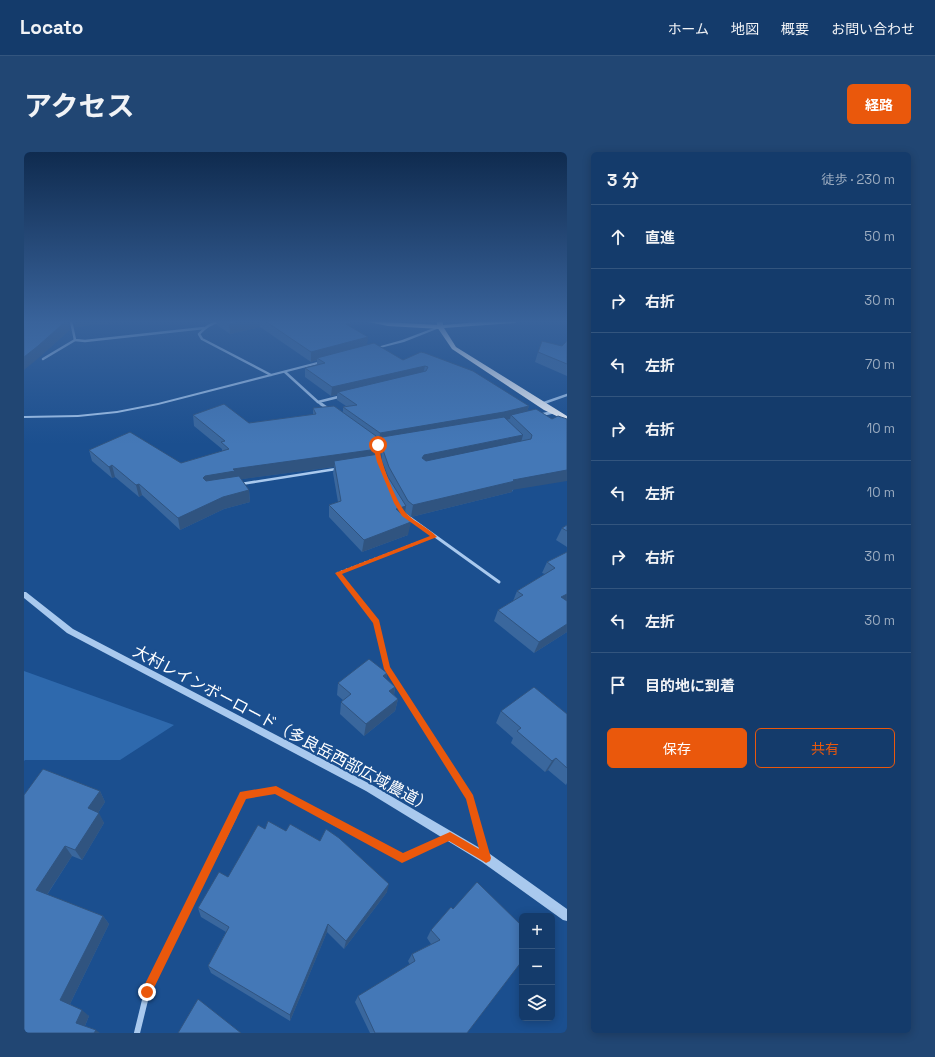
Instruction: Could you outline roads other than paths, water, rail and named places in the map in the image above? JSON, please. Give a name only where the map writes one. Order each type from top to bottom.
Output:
[{"type":"highway","points":[[476,362],[567,419]]},
{"type":"street","points":[[246,362],[271,375]]},
{"type":"street","points":[[24,417],[78,416],[117,412],[158,404],[322,362]]},
{"type":"street","points":[[285,372],[318,402],[336,415]]},
{"type":"street","points":[[318,402],[349,395]]},
{"type":"street","points":[[541,404],[567,395]]},
{"type":"street","points":[[539,415],[554,412]]},
{"type":"street","name":"大村レインボーロード（多良岳西部広域農道）","points":[[24,594],[70,631],[368,788],[450,836],[486,858],[567,916]]},
{"type":"street","points":[[137,1033],[147,992],[244,795],[276,790],[402,858],[450,836]]},
{"type":"lane","points":[[236,485],[342,468]]},
{"type":"lane","points":[[401,509],[404,515],[499,582]]}]
